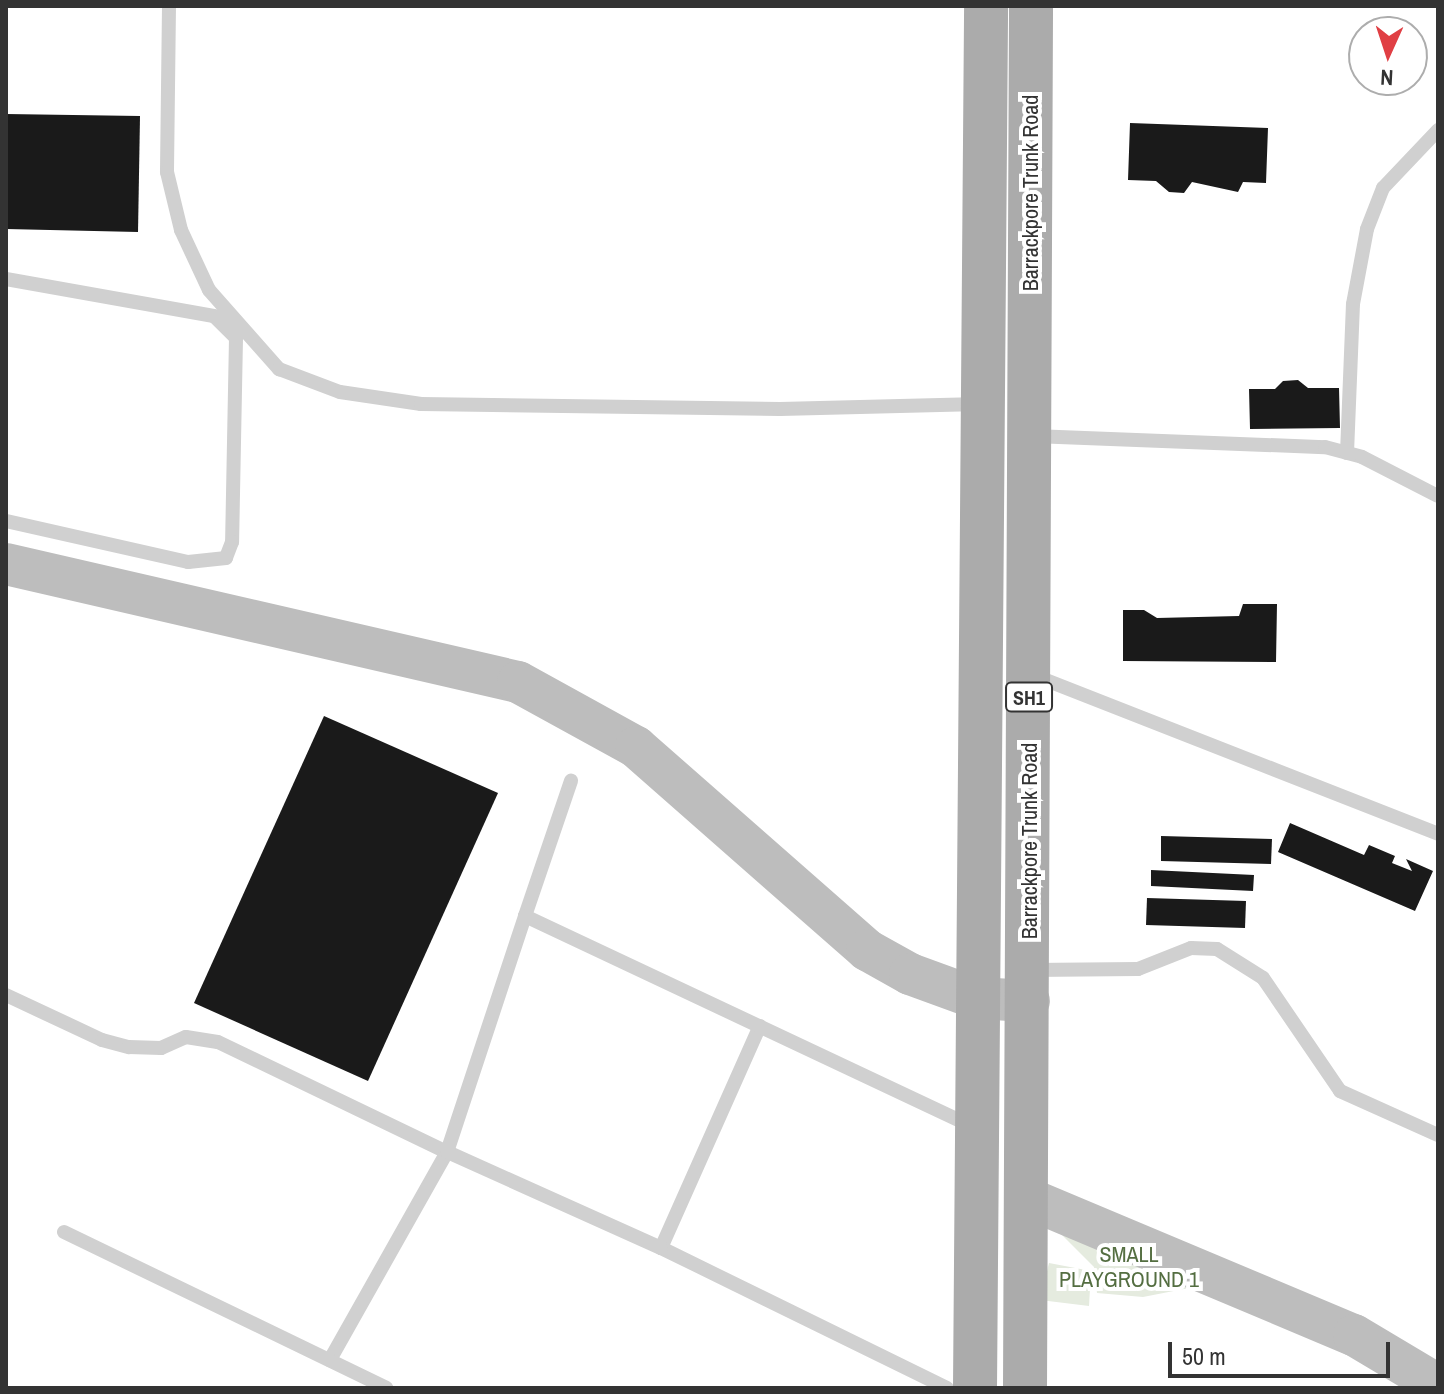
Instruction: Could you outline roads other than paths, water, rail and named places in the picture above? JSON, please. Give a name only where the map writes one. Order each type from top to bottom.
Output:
[{"type":"main road","name":"Barrackpore Trunk Road","points":[[975,1388],[986,6]]},
{"type":"main road","name":"Barrackpore Trunk Road","points":[[1025,1388],[1030,986],[1031,6]]},
{"type":"street","points":[[6,564],[518,682],[636,747],[867,950],[910,974],[976,998],[1030,986]]},
{"type":"street","points":[[1025,1197],[1354,1335],[1438,1385]]},
{"type":"lane","points":[[169,6],[167,172],[181,230],[209,290],[279,369],[340,392],[421,404],[780,409],[982,404]]},
{"type":"lane","points":[[1347,453],[1353,304],[1367,229],[1383,188],[1438,130]]},
{"type":"lane","points":[[6,279],[214,316],[236,338],[232,542],[226,558],[188,562],[6,521]]},
{"type":"lane","points":[[1031,436],[1290,445],[1347,453],[1438,496]]},
{"type":"lane","points":[[1029,673],[1438,834]]},
{"type":"lane","points":[[330,1360],[447,1152],[571,781]]},
{"type":"lane","points":[[525,916],[975,1128]]},
{"type":"lane","points":[[1030,986],[1138,969],[1191,948],[1217,949],[1263,978],[1340,1091],[1438,1135]]},
{"type":"lane","points":[[6,995],[102,1040],[129,1047],[161,1048],[186,1037],[218,1042],[447,1152],[661,1248],[947,1388]]},
{"type":"lane","points":[[661,1248],[760,1026]]},
{"type":"lane","points":[[64,1232],[386,1388]]},
{"type":"park label","name":"SMALL PLAYGROUND 1","points":[[1129,1266]]}]
